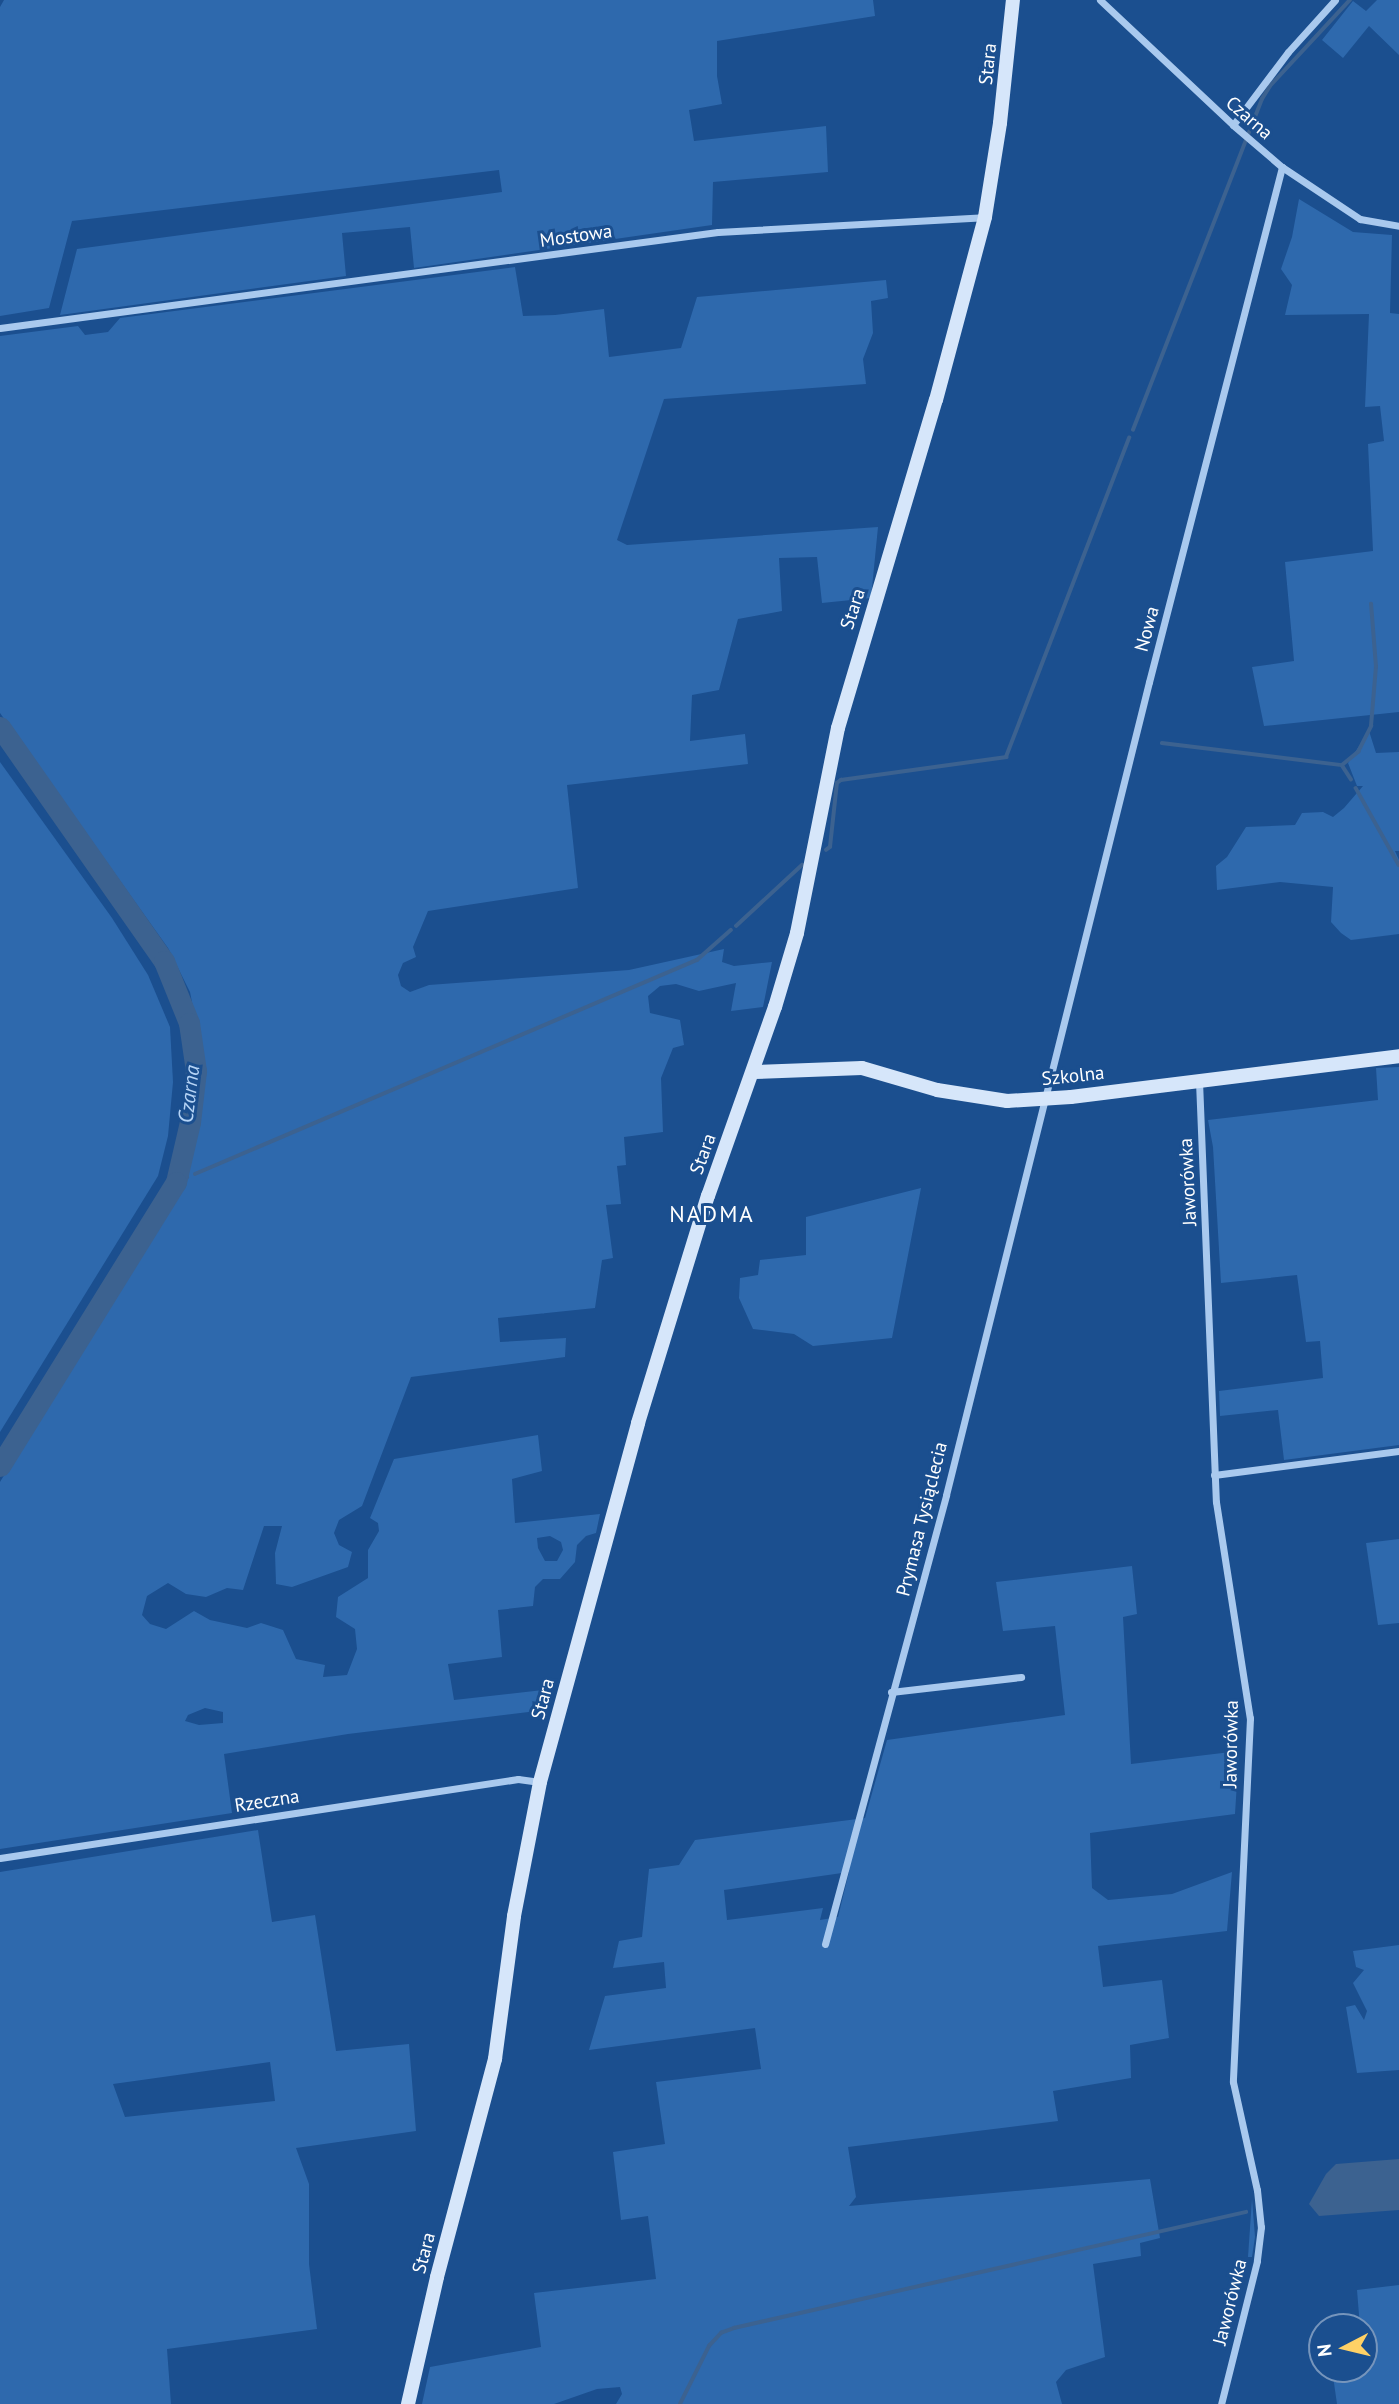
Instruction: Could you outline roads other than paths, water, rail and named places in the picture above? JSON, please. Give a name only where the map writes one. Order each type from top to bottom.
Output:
[{"type":"street","name":"Stara","points":[[408,2404],[437,2277],[495,2059],[514,1916],[540,1782],[638,1423],[708,1196],[754,1072],[797,933],[838,728],[936,400],[985,218],[1002,112],[1013,0]]},
{"type":"street","name":"Czarna","points":[[1100,0],[1233,125],[1282,167],[1360,219],[1399,226]]},
{"type":"street","points":[[1233,125],[1288,52],[1335,0]]},
{"type":"street","name":"Nowa","points":[[1044,1100],[1282,167]]},
{"type":"street","name":"Mostowa","points":[[0,328],[718,232],[985,218]]},
{"type":"street","name":"Szkolna","points":[[754,1072],[862,1068],[964,1096],[1007,1101],[1044,1100],[1399,1056]]},
{"type":"street","name":"Jaworówka","points":[[1199,1080],[1206,1204],[1214,1475],[1222,1555],[1245,1668],[1250,1718],[1232,2074],[1258,2199],[1261,2227],[1257,2260],[1222,2404]]},
{"type":"street","name":"Prymasa Tysiąclecia","points":[[825,1944],[946,1495],[1044,1100]]},
{"type":"street","points":[[1214,1475],[1399,1451]]},
{"type":"street","points":[[891,1692],[1021,1677]]},
{"type":"street","name":"Rzeczna","points":[[0,1858],[518,1779],[540,1782]]},
{"type":"waterway","points":[[1133,430],[1262,99],[1270,86],[1350,0]]},
{"type":"waterway","points":[[826,850],[830,847],[837,783],[841,780],[1006,757],[1129,438]]},
{"type":"waterway","points":[[1342,765],[1358,752],[1371,726],[1376,667],[1371,604]]},
{"type":"waterway","name":"Czarna","points":[[0,727],[164,961],[189,1023],[196,1071],[190,1122],[176,1182],[0,1466]]},
{"type":"waterway","points":[[1162,743],[1342,765],[1351,779]]},
{"type":"waterway","points":[[1356,788],[1399,865]]},
{"type":"waterway","points":[[736,926],[802,865]]},
{"type":"waterway","points":[[195,1174],[697,960],[731,930]]},
{"type":"waterway","points":[[176,1182],[187,1177]]},
{"type":"waterway","points":[[680,2404],[709,2346],[721,2333],[734,2328],[1246,2212]]},
{"type":"district","name":"NADMA","points":[[712,1214]]}]
